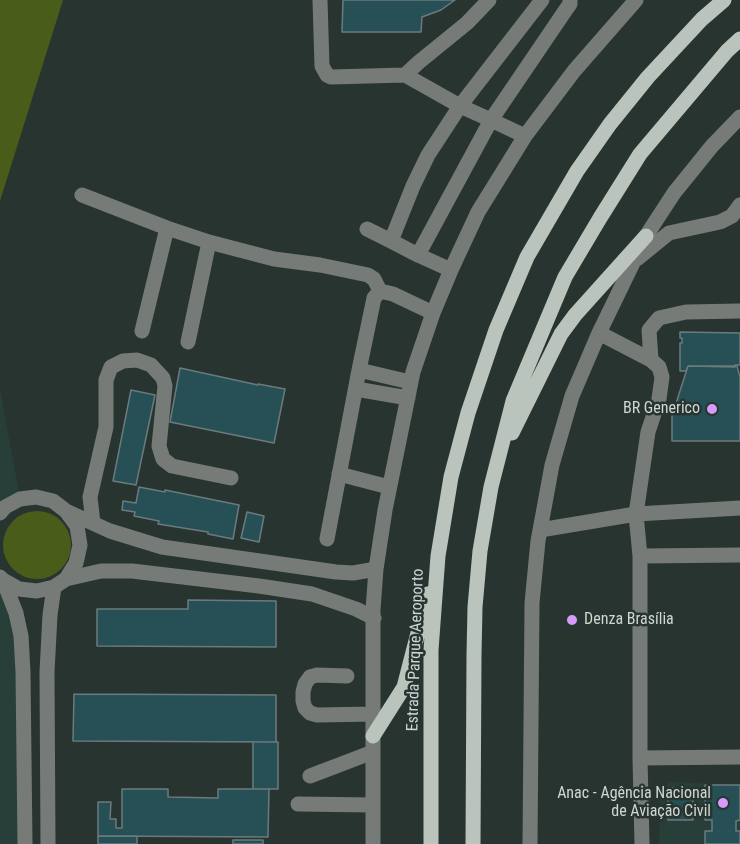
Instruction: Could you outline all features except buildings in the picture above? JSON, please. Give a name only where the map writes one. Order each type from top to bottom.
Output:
[{"type":"main road","name":"Estrada Parque Aeroporto","points":[[431,844],[431,650],[438,556],[451,477],[468,413],[496,330],[527,257],[577,171],[610,124],[648,77],[694,27],[724,0]]},
{"type":"main road","points":[[473,844],[475,607],[480,551],[495,468],[513,401],[566,277],[640,154],[727,51],[740,39]]},
{"type":"main road","points":[[495,468],[561,334],[581,308],[646,236]]},
{"type":"main road","points":[[373,744],[404,687],[438,556]]},
{"type":"main road","points":[[421,844],[431,792]]},
{"type":"street","points":[[320,0],[322,66],[327,75],[331,77],[405,75],[460,106],[525,136]]},
{"type":"street","points":[[405,75],[466,23],[489,0]]},
{"type":"street","points":[[391,241],[428,155],[460,106],[542,0]]},
{"type":"street","points":[[418,255],[491,120],[570,4],[570,0]]},
{"type":"street","points":[[373,844],[376,568],[410,382],[434,312],[478,212],[525,136],[574,71],[636,0]]},
{"type":"street","points":[[530,844],[532,603],[540,531],[552,465],[572,396],[599,333],[646,236],[674,193],[712,146],[740,117]]},
{"type":"street","points":[[82,195],[209,242],[274,259],[320,265],[368,275],[374,279],[380,291]]},
{"type":"street","points":[[633,263],[669,233],[720,222],[732,216],[740,205]]},
{"type":"street","points":[[142,331],[167,228]]},
{"type":"street","points":[[368,229],[451,270]]},
{"type":"street","points":[[188,342],[209,242]]},
{"type":"street","points":[[380,291],[393,294],[434,312]]},
{"type":"street","points":[[327,539],[374,298],[380,291]]},
{"type":"street","points":[[651,360],[649,330],[659,318],[686,312],[740,311]]},
{"type":"street","points":[[599,333],[651,360],[659,367],[662,377],[659,399],[648,432],[636,514],[640,556],[642,844]]},
{"type":"street","points":[[93,523],[90,497],[106,427],[105,380],[111,367],[123,362],[136,360],[151,365],[163,378],[165,386],[159,446],[163,459],[172,466],[231,478]]},
{"type":"street","points":[[359,370],[410,382]]},
{"type":"street","points":[[356,389],[408,398]]},
{"type":"street","points":[[339,474],[389,487]]},
{"type":"street","points":[[0,513],[5,507],[20,499],[36,497],[53,501],[66,511],[110,531],[162,547],[353,573],[376,568]]},
{"type":"street","points":[[540,531],[636,514],[740,508]]},
{"type":"street","points":[[48,844],[47,672],[50,615],[60,583],[76,563],[80,545],[77,526],[66,511]]},
{"type":"street","points":[[640,556],[740,555]]},
{"type":"street","points":[[312,594],[317,569]]},
{"type":"street","points":[[1,578],[19,589],[37,591],[101,571],[132,571],[312,594],[356,609],[374,618]]},
{"type":"street","points":[[1,578],[16,613],[22,645],[25,844]]},
{"type":"street","points":[[347,676],[317,675],[310,677],[303,692],[305,708],[317,715],[374,714]]},
{"type":"street","points":[[310,776],[373,744]]},
{"type":"street","points":[[640,758],[740,757]]},
{"type":"street","points":[[298,804],[373,805]]},
{"type":"shaded area","points":[[0,389],[20,499],[0,514]]},
{"type":"shaded area","points":[[0,577],[16,613],[25,844],[0,844]]},
{"type":"shaded area","points":[[669,782],[740,785],[740,844],[659,844],[660,795]]},
{"type":"green space","points":[[0,0],[63,0],[0,201]]},
{"type":"green space","points":[[30,511],[44,511],[56,516],[66,526],[71,545],[66,564],[56,574],[44,579],[30,579],[18,574],[8,564],[3,552],[3,538],[8,526],[18,516]]},
{"type":"place","name":"BR Generico","points":[[712,409]]},
{"type":"place","name":"Denza Brasília","points":[[572,620]]},
{"type":"place","name":"Anac - Agência Nacional de Aviação Civil","points":[[723,803]]}]
